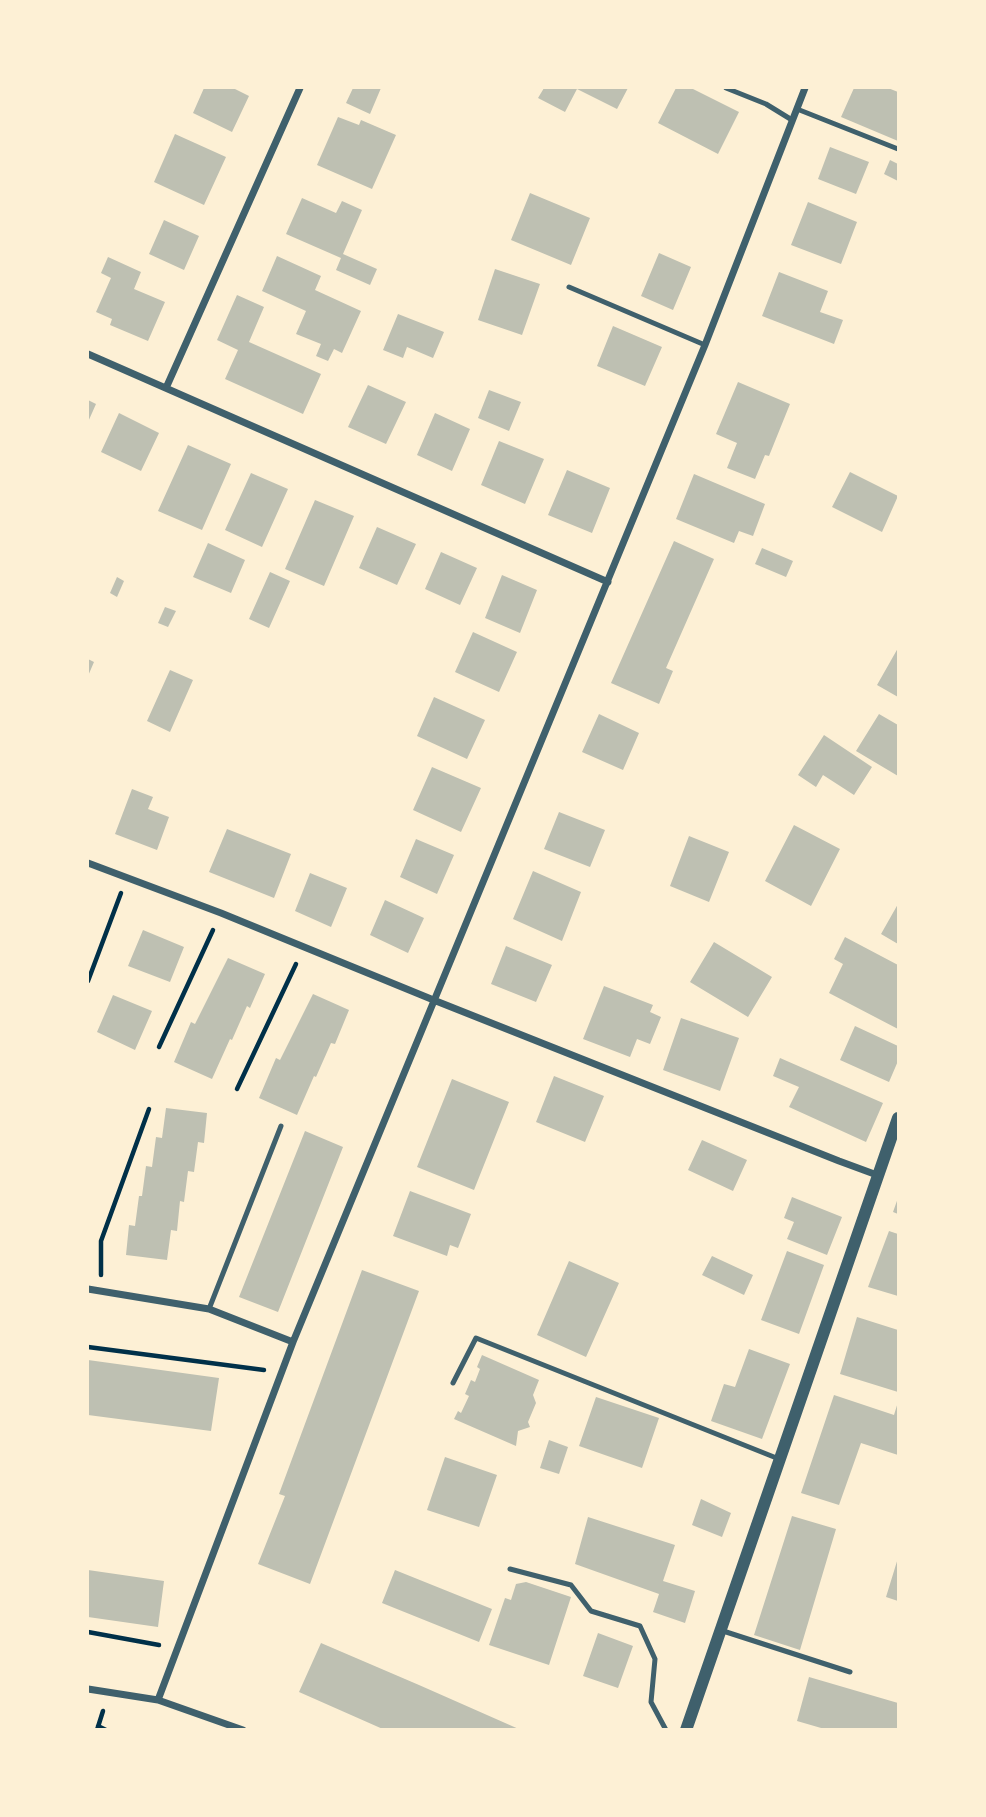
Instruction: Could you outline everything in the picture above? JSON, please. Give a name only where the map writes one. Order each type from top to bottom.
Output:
[{"type":"street","points":[[166,388],[300,88]]},
{"type":"street","points":[[158,1700],[293,1342],[705,345],[806,88]]},
{"type":"street","points":[[88,354],[608,582]]},
{"type":"street","points":[[88,863],[221,913],[877,1175]]},
{"type":"street","points":[[685,1730],[898,1118]]},
{"type":"street","points":[[88,1289],[209,1310],[293,1342]]},
{"type":"street","points":[[88,1689],[158,1700],[243,1730]]},
{"type":"lane","points":[[726,88],[765,104],[792,120]]},
{"type":"lane","points":[[797,109],[898,149]]},
{"type":"lane","points":[[569,287],[705,345]]},
{"type":"lane","points":[[209,1310],[281,1126]]},
{"type":"lane","points":[[453,1383],[476,1338],[779,1459]]},
{"type":"lane","points":[[510,1569],[571,1585],[591,1611],[640,1626],[655,1659],[651,1702],[666,1730]]},
{"type":"lane","points":[[720,1630],[850,1672]]},
{"type":"path","points":[[88,981],[126,879]]},
{"type":"path","points":[[159,1047],[221,913]]},
{"type":"path","points":[[237,1089],[304,947]]},
{"type":"path","points":[[100,1291],[101,1241],[149,1109]]},
{"type":"path","points":[[88,1348],[282,1372]]},
{"type":"path","points":[[88,1632],[178,1648]]},
{"type":"path","points":[[98,1727],[106,1730]]},
{"type":"building","points":[[204,88],[233,88],[249,96],[232,132],[193,113]]},
{"type":"building","points":[[353,88],[381,88],[370,114],[346,103]]},
{"type":"building","points":[[544,88],[628,88],[617,109],[577,89],[565,112],[538,98]]},
{"type":"building","points":[[676,88],[691,88],[739,112],[718,154],[658,123]]},
{"type":"building","points":[[854,88],[888,88],[898,92],[898,141],[841,117]]},
{"type":"building","points":[[338,117],[359,125],[361,120],[396,135],[372,189],[317,165]]},
{"type":"building","points":[[175,134],[226,157],[204,205],[154,182]]},
{"type":"building","points":[[830,147],[869,162],[856,194],[818,179]]},
{"type":"building","points":[[890,160],[898,164],[898,181],[884,174]]},
{"type":"building","points":[[530,193],[590,218],[571,265],[511,240]]},
{"type":"building","points":[[302,198],[336,213],[342,201],[362,210],[343,254],[377,269],[370,285],[336,270],[341,258],[286,234]]},
{"type":"building","points":[[808,202],[857,222],[841,264],[791,245]]},
{"type":"building","points":[[164,220],[199,236],[184,270],[149,254]]},
{"type":"building","points":[[659,253],[691,267],[673,310],[641,296]]},
{"type":"building","points":[[277,256],[321,276],[315,290],[361,311],[342,353],[334,349],[328,361],[316,356],[321,344],[296,334],[306,311],[262,291]]},
{"type":"building","points":[[108,257],[141,272],[134,289],[165,302],[148,341],[110,325],[112,319],[96,312],[111,278],[101,273]]},
{"type":"building","points":[[495,269],[540,284],[522,335],[478,320]]},
{"type":"building","points":[[779,272],[828,291],[820,312],[843,320],[834,344],[762,316]]},
{"type":"building","points":[[237,295],[264,307],[249,342],[321,374],[303,414],[225,379],[238,350],[217,340]]},
{"type":"building","points":[[398,314],[444,332],[433,358],[407,347],[403,358],[383,350]]},
{"type":"building","points":[[613,326],[662,347],[645,386],[597,366]]},
{"type":"building","points":[[738,382],[790,404],[769,456],[765,455],[755,479],[727,468],[737,443],[716,434]]},
{"type":"building","points":[[368,385],[406,402],[386,444],[348,427]]},
{"type":"building","points":[[489,390],[521,402],[509,431],[478,418]]},
{"type":"building","points":[[88,400],[96,404],[88,422]]},
{"type":"building","points":[[119,413],[159,433],[141,471],[101,452]]},
{"type":"building","points":[[435,413],[470,429],[452,471],[417,455]]},
{"type":"building","points":[[499,441],[544,459],[525,504],[481,485]]},
{"type":"building","points":[[188,445],[231,464],[202,530],[158,511]]},
{"type":"building","points":[[567,470],[610,488],[592,533],[548,515]]},
{"type":"building","points":[[850,472],[898,496],[882,532],[832,507]]},
{"type":"building","points":[[251,473],[288,489],[262,547],[225,530]]},
{"type":"building","points":[[694,474],[765,504],[753,536],[739,531],[734,543],[676,519]]},
{"type":"building","points":[[315,500],[354,516],[324,586],[285,569]]},
{"type":"building","points":[[377,527],[416,544],[397,585],[359,568]]},
{"type":"building","points":[[674,541],[714,559],[666,668],[673,671],[659,704],[611,683]]},
{"type":"building","points":[[208,543],[245,560],[231,593],[193,577]]},
{"type":"building","points":[[762,548],[793,561],[786,577],[755,564]]},
{"type":"building","points":[[441,552],[477,568],[460,605],[425,589]]},
{"type":"building","points":[[270,572],[290,581],[269,628],[249,619]]},
{"type":"building","points":[[502,575],[537,590],[520,633],[485,618]]},
{"type":"building","points":[[117,577],[124,581],[117,597],[110,593]]},
{"type":"building","points":[[165,607],[176,611],[168,627],[158,623]]},
{"type":"building","points":[[473,632],[517,652],[499,692],[455,672]]},
{"type":"building","points":[[898,648],[898,697],[877,685]]},
{"type":"building","points":[[88,659],[94,662],[88,676]]},
{"type":"building","points":[[170,670],[193,680],[170,732],[147,721]]},
{"type":"building","points":[[434,697],[485,720],[467,759],[417,736]]},
{"type":"building","points":[[599,714],[639,733],[623,770],[582,752]]},
{"type":"building","points":[[879,714],[898,725],[898,776],[856,751]]},
{"type":"building","points":[[824,735],[872,767],[854,795],[823,775],[816,787],[798,775]]},
{"type":"building","points":[[432,767],[481,788],[461,832],[413,810]]},
{"type":"building","points":[[132,789],[153,797],[148,809],[169,817],[157,850],[115,834]]},
{"type":"building","points":[[559,812],[605,830],[590,867],[544,849]]},
{"type":"building","points":[[794,825],[840,849],[811,906],[765,881]]},
{"type":"building","points":[[227,829],[291,854],[274,898],[209,872]]},
{"type":"building","points":[[689,836],[729,852],[709,902],[670,886]]},
{"type":"building","points":[[416,839],[454,855],[437,894],[400,877]]},
{"type":"building","points":[[533,871],[581,892],[562,941],[513,919]]},
{"type":"building","points":[[310,873],[347,888],[331,927],[295,911]]},
{"type":"building","points":[[385,900],[424,918],[408,953],[370,935]]},
{"type":"building","points":[[898,904],[898,944],[881,934]]},
{"type":"building","points":[[143,930],[184,947],[170,982],[128,966]]},
{"type":"building","points":[[845,937],[898,965],[898,1029],[829,993],[843,964],[834,959]]},
{"type":"building","points":[[714,942],[772,977],[748,1017],[690,982]]},
{"type":"building","points":[[506,946],[552,965],[536,1002],[491,984]]},
{"type":"building","points":[[228,958],[265,974],[212,1079],[174,1062],[191,1022],[195,1024]]},
{"type":"building","points":[[604,986],[653,1005],[650,1012],[661,1017],[650,1044],[637,1039],[630,1057],[583,1039]]},
{"type":"building","points":[[313,994],[349,1010],[335,1044],[331,1043],[297,1115],[259,1098],[276,1058],[280,1060]]},
{"type":"building","points":[[113,995],[152,1011],[135,1050],[97,1032]]},
{"type":"building","points":[[681,1018],[739,1038],[720,1091],[663,1070]]},
{"type":"building","points":[[855,1026],[898,1046],[898,1061],[889,1082],[840,1060]]},
{"type":"building","points":[[780,1058],[883,1103],[866,1142],[789,1107],[799,1087],[773,1076]]},
{"type":"building","points":[[554,1076],[604,1096],[585,1142],[536,1122]]},
{"type":"building","points":[[452,1079],[509,1102],[474,1190],[417,1167]]},
{"type":"building","points":[[166,1108],[207,1113],[204,1143],[198,1142],[194,1172],[188,1171],[184,1202],[180,1201],[177,1231],[171,1230],[167,1260],[126,1255],[129,1225],[135,1226],[146,1166],[152,1167],[156,1137],[162,1138]]},
{"type":"building","points":[[305,1131],[343,1147],[278,1312],[239,1297]]},
{"type":"building","points":[[702,1140],[747,1160],[733,1191],[688,1170]]},
{"type":"building","points":[[410,1191],[471,1214],[458,1248],[450,1245],[447,1256],[393,1236]]},
{"type":"building","points":[[792,1197],[842,1217],[827,1255],[787,1239],[794,1222],[784,1218]]},
{"type":"building","points":[[898,1198],[898,1214],[893,1212]]},
{"type":"building","points":[[889,1231],[898,1234],[898,1296],[868,1287]]},
{"type":"building","points":[[787,1251],[824,1265],[799,1334],[761,1320]]},
{"type":"building","points":[[712,1256],[753,1275],[744,1295],[702,1275]]},
{"type":"building","points":[[569,1261],[619,1283],[586,1357],[537,1335]]},
{"type":"building","points":[[362,1270],[419,1291],[310,1584],[258,1564],[285,1496],[279,1494]]},
{"type":"building","points":[[857,1317],[898,1330],[898,1392],[840,1374]]},
{"type":"building","points":[[749,1349],[790,1364],[762,1439],[711,1421],[724,1384],[735,1387]]},
{"type":"building","points":[[482,1355],[539,1380],[533,1395],[536,1403],[528,1422],[530,1427],[518,1431],[516,1446],[454,1419],[458,1411],[461,1413],[469,1396],[465,1394],[471,1380],[475,1382]]},
{"type":"building","points":[[88,1360],[219,1378],[211,1431],[88,1415]]},
{"type":"building","points":[[834,1395],[894,1415],[898,1402],[898,1455],[861,1443],[839,1505],[801,1493]]},
{"type":"building","points":[[596,1397],[659,1418],[642,1468],[579,1446]]},
{"type":"building","points":[[549,1440],[568,1447],[559,1474],[540,1468]]},
{"type":"building","points":[[445,1457],[497,1475],[479,1527],[427,1510]]},
{"type":"building","points":[[701,1499],[731,1513],[722,1537],[692,1525]]},
{"type":"building","points":[[792,1516],[836,1529],[800,1650],[754,1635]]},
{"type":"building","points":[[588,1517],[675,1545],[663,1581],[695,1591],[685,1623],[653,1612],[659,1594],[575,1564]]},
{"type":"building","points":[[898,1558],[898,1601],[886,1597]]},
{"type":"building","points":[[88,1570],[164,1581],[158,1627],[88,1617]]},
{"type":"building","points":[[395,1570],[492,1609],[479,1642],[382,1603]]},
{"type":"building","points":[[526,1582],[571,1597],[549,1665],[489,1645],[505,1598],[511,1600],[516,1584]]},
{"type":"building","points":[[598,1633],[633,1646],[618,1688],[583,1676]]},
{"type":"building","points":[[321,1643],[521,1730],[385,1730],[299,1692]]},
{"type":"building","points":[[809,1677],[898,1703],[897,1730],[828,1730],[797,1721]]}]
